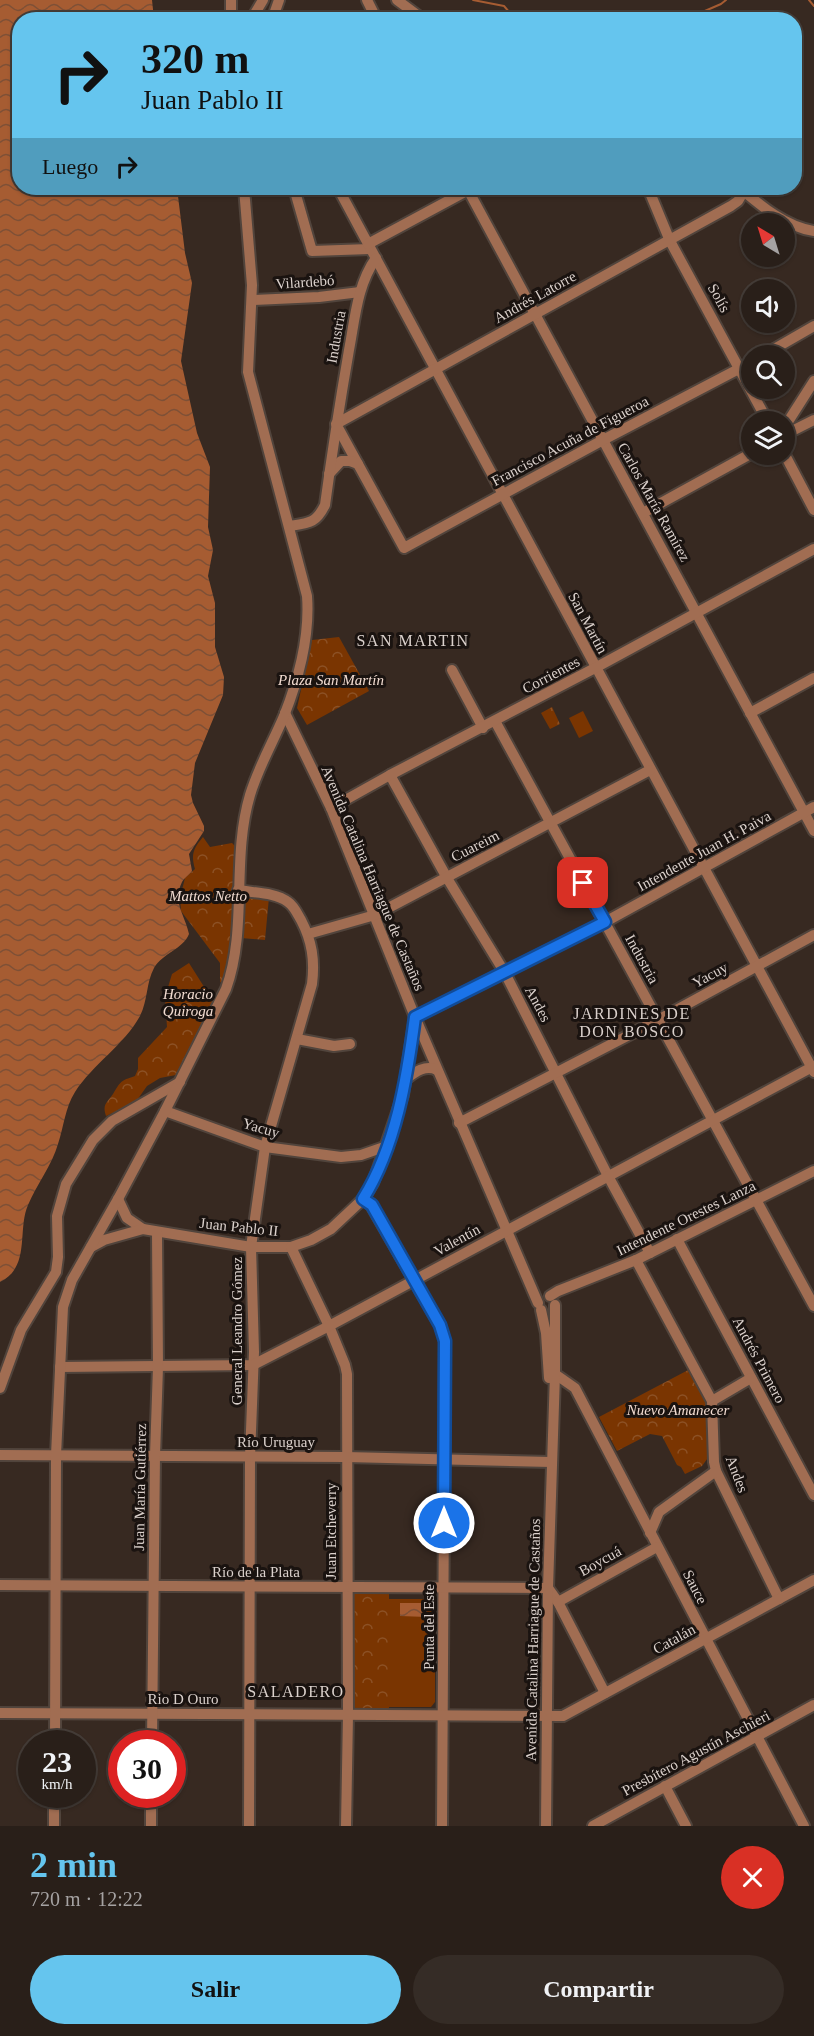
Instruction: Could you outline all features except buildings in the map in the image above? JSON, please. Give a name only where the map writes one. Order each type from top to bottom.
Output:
[{"type":"street","points":[[397,0],[413,12]]},
{"type":"street","points":[[55,1730],[56,1455],[63,1307],[67,1291],[165,1111],[226,990],[233,970],[236,948],[238,890],[245,818],[250,796],[285,713],[305,646],[309,617],[307,596],[290,526],[248,372],[252,300],[244,195]]},
{"type":"street","points":[[296,195],[312,250],[371,250],[458,195]]},
{"type":"street","name":"San Martín","points":[[342,195],[650,770],[813,1068]]},
{"type":"street","name":"Carlos María Ramírez","points":[[473,195],[534,314],[698,612],[814,831]]},
{"type":"street","name":"Solís","points":[[651,195],[670,241],[762,411]]},
{"type":"street","name":"Andrés Latorre","points":[[336,424],[670,241],[731,206],[738,201],[740,195]]},
{"type":"street","points":[[750,195],[789,225],[814,231]]},
{"type":"street","name":"Industria","points":[[290,526],[310,523],[319,517],[325,505],[336,424],[360,292],[368,270],[371,250]]},
{"type":"street","name":"Vilardebó","points":[[252,300],[319,297],[360,292]]},
{"type":"street","points":[[782,345],[814,327]]},
{"type":"street","name":"Francisco Acuña de Figueroa","points":[[358,464],[404,548],[740,368]]},
{"type":"street","points":[[795,411],[814,381]]},
{"type":"street","points":[[795,430],[814,420]]},
{"type":"street","points":[[336,424],[358,464]]},
{"type":"street","points":[[643,513],[741,459]]},
{"type":"street","points":[[329,474],[341,461],[358,464]]},
{"type":"street","points":[[790,465],[814,510]]},
{"type":"street","name":"Corrientes","points":[[332,808],[814,549]]},
{"type":"street","points":[[452,670],[483,728]]},
{"type":"street","points":[[750,712],[814,678]]},
{"type":"street","name":"Avenida Catalina Harriague de Castaños","points":[[285,713],[332,808],[459,1123],[532,1285],[548,1302],[552,1374],[546,1826]]},
{"type":"street","name":"Industria","points":[[495,721],[814,1306]]},
{"type":"street","name":"Cuareim","points":[[308,934],[375,915],[650,770]]},
{"type":"street","name":"Andes","points":[[390,775],[447,878],[505,973],[608,1176],[650,1253]]},
{"type":"street","name":"Intendente Juan H. Paiva","points":[[415,1017],[605,922],[814,807]]},
{"type":"street","name":"General Leandro Gómez","points":[[238,890],[277,897],[287,901],[295,908],[308,934],[313,950],[314,967],[312,984],[265,1147],[251,1247],[253,1365],[250,1457],[249,1826]]},
{"type":"street","name":"Yacuy","points":[[459,1123],[658,1020],[814,935]]},
{"type":"street","name":"Juan Pablo II","points":[[89,1249],[104,1240],[143,1230],[251,1247],[291,1247],[311,1240],[331,1229],[363,1199],[373,1183],[387,1146],[406,1080],[415,1017]]},
{"type":"street","points":[[297,1039],[334,1046],[350,1044]]},
{"type":"street","points":[[406,1080],[415,1072],[425,1068],[438,1070]]},
{"type":"street","name":"Valentín","points":[[60,1368],[253,1365],[813,1068]]},
{"type":"street","points":[[0,1388],[21,1330],[56,1272],[57,1216],[66,1184],[93,1140],[112,1121],[180,1082]]},
{"type":"street","name":"Yacuy","points":[[165,1111],[265,1147],[340,1157],[361,1155],[387,1146]]},
{"type":"street","name":"Intendente Orestes Lanza","points":[[548,1302],[570,1287],[636,1260],[814,1172]]},
{"type":"street","points":[[118,1199],[127,1218],[143,1230]]},
{"type":"street","name":"Punta del Este","points":[[363,1199],[372,1205],[440,1325],[445,1341],[442,1826]]},
{"type":"street","name":"Juan María Gutiérrez","points":[[152,1730],[158,1367],[157,1232]]},
{"type":"street","name":"Andrés Primero","points":[[678,1239],[814,1495]]},
{"type":"street","name":"Juan Etcheverry","points":[[291,1247],[329,1326],[347,1374],[346,1826]]},
{"type":"street","name":"Andes","points":[[636,1260],[712,1401],[716,1471],[779,1599]]},
{"type":"street","name":"Sauce","points":[[552,1374],[575,1388],[804,1826]]},
{"type":"street","points":[[712,1401],[752,1378]]},
{"type":"street","name":"Río Uruguay","points":[[0,1455],[551,1458]]},
{"type":"street","points":[[650,1533],[659,1512],[716,1471]]},
{"type":"street","name":"Boycuá","points":[[558,1602],[657,1547]]},
{"type":"street","name":"Catalán","points":[[547,1717],[563,1716],[814,1580]]},
{"type":"street","name":"Río de la Plata","points":[[0,1585],[548,1588]]},
{"type":"street","points":[[548,1588],[558,1602],[605,1693]]},
{"type":"street","name":"Presbítero Agustín Aschieri","points":[[593,1826],[814,1705]]},
{"type":"street","name":"Rio D Ouro","points":[[0,1713],[547,1717]]},
{"type":"street","points":[[665,1786],[687,1826]]},
{"type":"street","points":[[54,1808],[54,1826]]},
{"type":"street","points":[[151,1808],[151,1826]]},
{"type":"green space","name":"Plaza San Martín","points":[[339,637],[369,691],[307,725],[297,708],[312,640]]},
{"type":"green space","points":[[552,707],[560,724],[550,729],[541,713]]},
{"type":"green space","points":[[583,711],[593,731],[579,738],[569,718]]},
{"type":"green space","name":"Mattos Netto","points":[[203,837],[210,847],[232,843],[238,849],[230,961],[224,984],[220,982],[220,963],[181,911],[180,898],[185,878],[195,869],[194,852]]},
{"type":"green space","points":[[245,895],[269,897],[265,940],[241,938]]},
{"type":"green space","name":"Horacio Quiroga","points":[[189,963],[213,1001],[176,1075],[160,1078],[147,1086],[135,1103],[106,1116],[107,1102],[121,1082],[135,1076],[138,1069],[138,1058],[167,1027],[165,997],[172,974]]},
{"type":"green space","name":"Nuevo Amanecer","points":[[692,1368],[708,1399],[710,1455],[702,1466],[685,1474],[677,1465],[662,1436],[650,1434],[617,1451],[599,1417]]},
{"type":"green space","points":[[352,1594],[389,1594],[389,1712],[356,1712],[352,1708]]},
{"type":"green space","points":[[389,1599],[435,1599],[435,1702],[431,1707],[389,1707]]},
{"type":"water","points":[[0,0],[152,0],[153,12],[12,12],[12,195],[178,195],[185,253],[192,283],[181,361],[197,433],[210,467],[208,527],[213,550],[208,576],[215,603],[215,647],[224,677],[223,695],[195,763],[191,795],[204,831],[189,854],[192,871],[182,882],[178,896],[189,934],[182,944],[162,958],[154,968],[140,1016],[126,1036],[90,1072],[75,1092],[55,1152],[28,1205],[20,1258],[10,1275],[0,1282]]},
{"type":"water","points":[[400,1603],[427,1603],[427,1617],[400,1616]]},
{"type":"waterway","points":[[473,0],[504,6],[509,12]]},
{"type":"waterway","points":[[702,12],[726,0]]},
{"type":"waterway","points":[[809,0],[814,6]]},
{"type":"district","name":"SAN MARTIN","points":[[413,640]]},
{"type":"district","name":"JARDINES DE DON BOSCO","points":[[632,1022]]},
{"type":"district","name":"SALADERO","points":[[296,1691]]},
{"type":"route","points":[[444,1523],[445,1341],[440,1325],[372,1205],[363,1199],[373,1183],[403,1095],[415,1017],[605,922],[583,883]]}]
